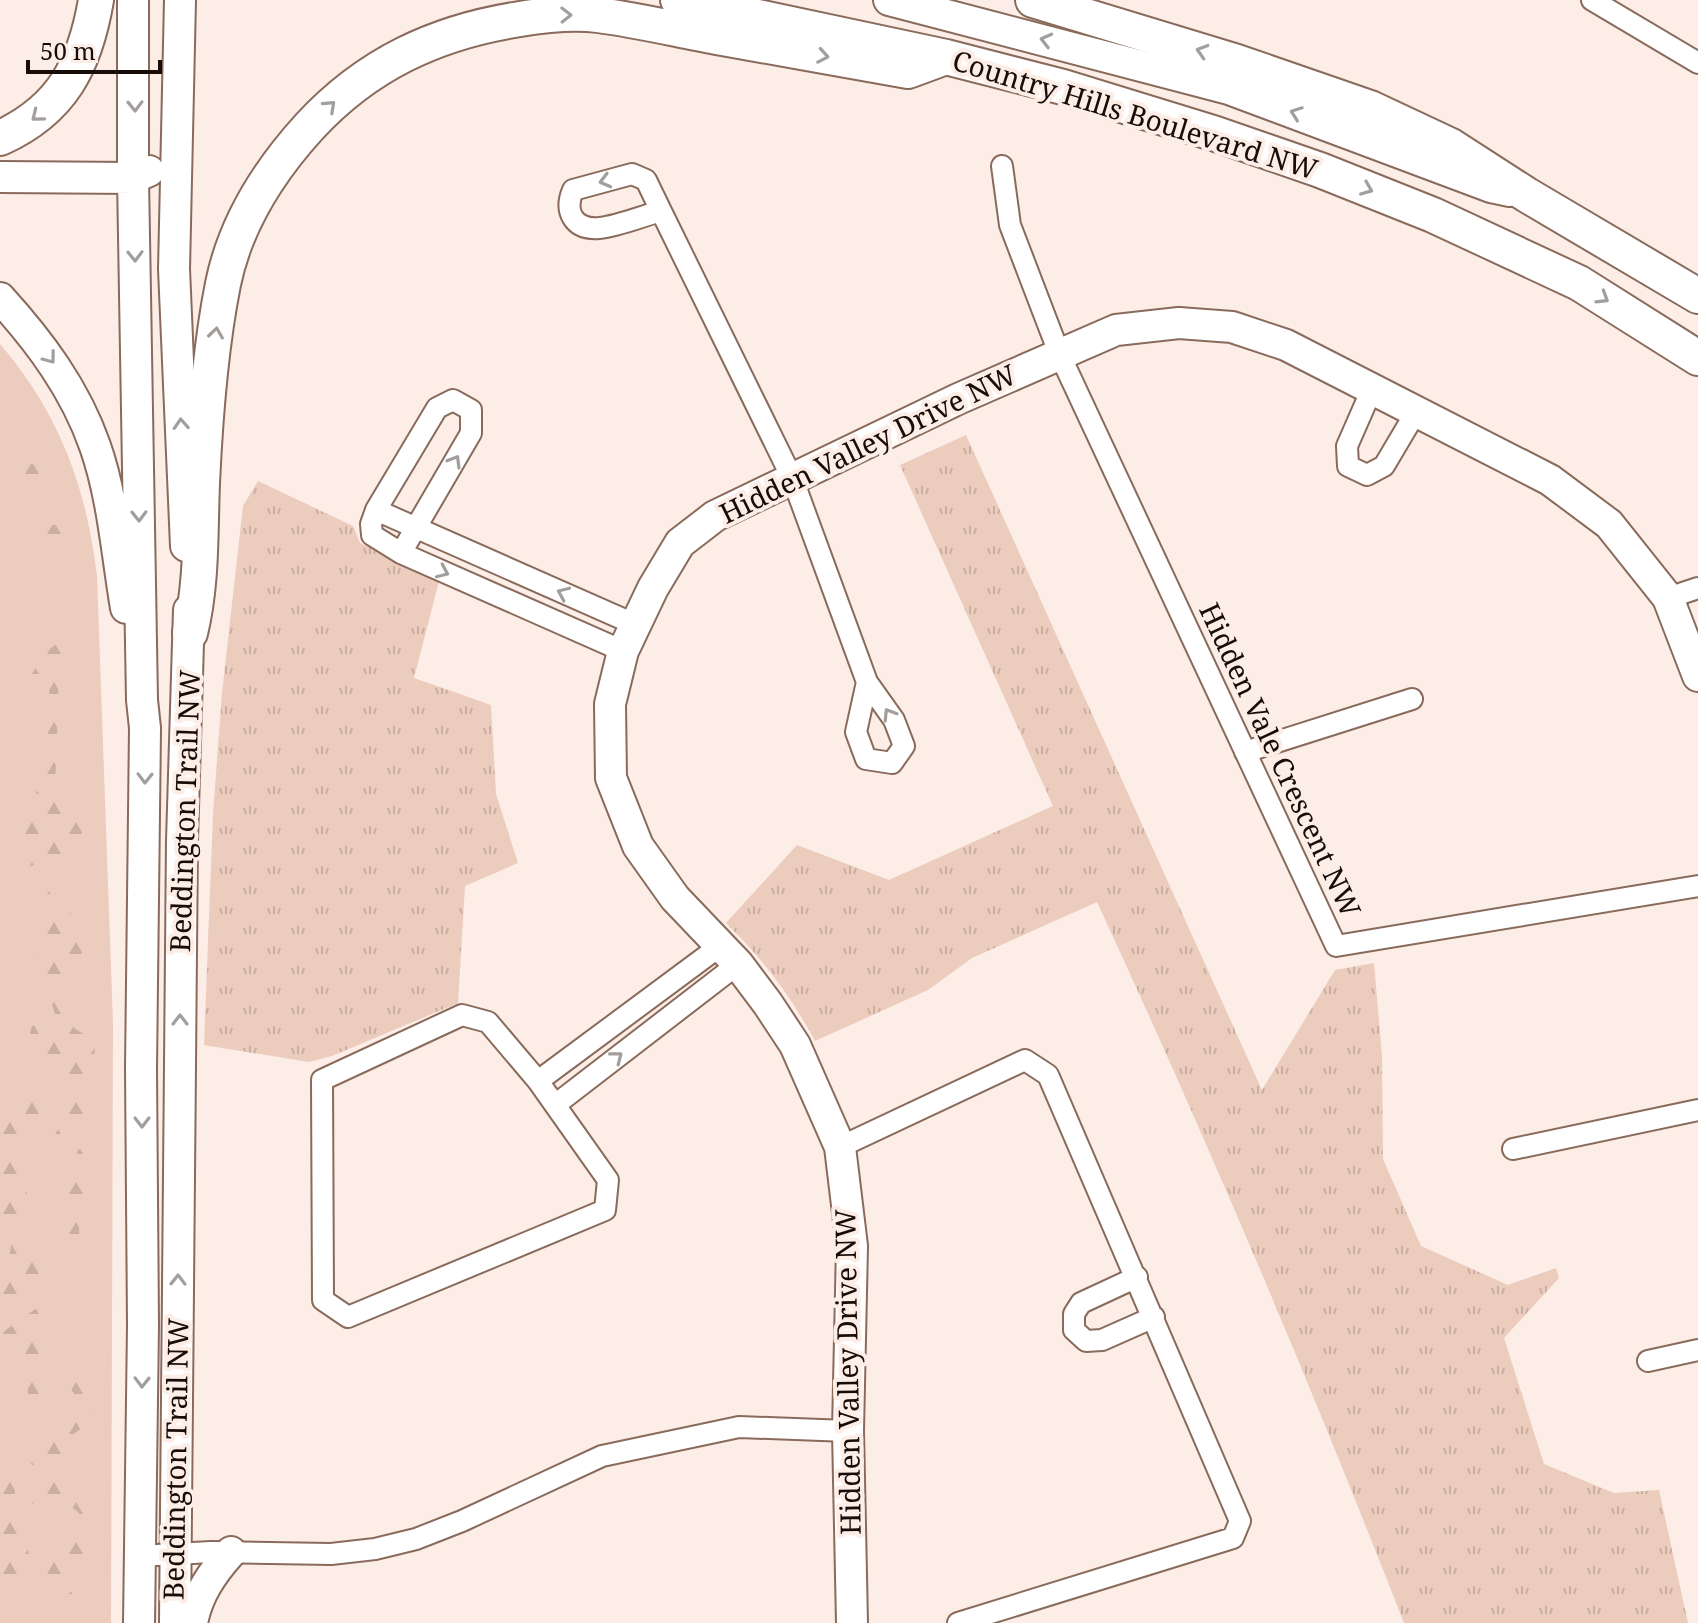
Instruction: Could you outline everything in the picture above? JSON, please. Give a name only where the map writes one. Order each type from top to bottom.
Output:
[{"type":"main road","points":[[0,138],[40,116],[60,96],[90,34],[96,0]]},
{"type":"main road","name":"Beddington Trail NW","points":[[133,0],[133,178],[145,728],[139,1623]]},
{"type":"main road","name":"Beddington Trail NW","points":[[175,1623],[182,841],[190,633],[174,269],[180,0]]},
{"type":"main road","name":"Country Hills Boulevard NW","points":[[678,0],[946,57],[1063,87],[1320,170],[1433,215],[1579,283],[1698,358]]},
{"type":"main road","name":"Country Hills Boulevard NW","points":[[889,0],[1229,89],[1491,187],[1527,195],[1698,296]]},
{"type":"main road","points":[[1033,0],[1237,62],[1370,108],[1451,146],[1527,195]]},
{"type":"main road","points":[[190,633],[197,604],[208,398],[224,282],[234,247],[262,188],[287,152],[329,106],[366,77],[430,41],[478,25],[540,16],[596,15],[908,71],[946,57]]},
{"type":"main road","points":[[0,177],[133,178],[156,168],[176,144]]},
{"type":"main road","points":[[0,298],[60,371],[95,446],[108,502],[142,700]]},
{"type":"main road","name":"Hidden Valley Drive NW","points":[[852,1623],[848,1431],[852,1246],[840,1147],[795,1045],[768,1004],[729,955],[675,898],[638,846],[611,778],[610,704],[629,638],[680,543],[715,516],[1059,353],[1116,330],[1179,323],[1232,327],[1286,345],[1550,480],[1609,524],[1668,598],[1693,645],[1698,676]]},
{"type":"main road","points":[[192,1623],[198,1599],[215,1569],[231,1552]]},
{"type":"street","points":[[1592,0],[1698,63]]},
{"type":"street","name":"Hidden Vale Crescent NW","points":[[1002,166],[1010,225],[1059,353],[1336,946],[1698,886]]},
{"type":"street","points":[[661,211],[793,480],[867,682]]},
{"type":"street","points":[[1372,389],[1347,446],[1348,466],[1367,475],[1384,466],[1416,412]]},
{"type":"street","points":[[401,553],[471,433],[471,410],[453,400],[437,408],[376,510],[371,524],[372,535],[401,553],[629,638]]},
{"type":"street","points":[[376,510],[629,638]]},
{"type":"street","points":[[1668,598],[1698,588]]},
{"type":"street","points":[[1245,752],[1412,699]]},
{"type":"street","points":[[538,1081],[729,955]]},
{"type":"street","points":[[555,1105],[729,955]]},
{"type":"street","points":[[462,1015],[488,1022],[555,1105],[608,1180],[605,1210],[348,1317],[323,1300],[322,1080],[462,1015]]},
{"type":"street","points":[[840,1147],[1025,1060],[1048,1075],[1240,1521],[1233,1538],[958,1623]]},
{"type":"street","points":[[1513,1149],[1698,1110]]},
{"type":"street","points":[[1137,1277],[1081,1303],[1074,1314],[1074,1330],[1086,1341],[1102,1340],[1154,1317]]},
{"type":"street","points":[[1648,1361],[1698,1350]]},
{"type":"street","points":[[139,1556],[231,1552],[331,1554],[375,1549],[416,1539],[462,1521],[602,1456],[739,1427],[848,1431]]},
{"type":"green space","points":[[0,344],[38,397],[66,452],[86,511],[97,576],[113,1024],[111,1623],[0,1623]]},
{"type":"green space","points":[[966,435],[1262,1090],[1335,970],[1374,963],[1382,1056],[1383,1159],[1421,1246],[1508,1285],[1556,1268],[1559,1278],[1504,1338],[1544,1464],[1614,1493],[1659,1490],[1688,1623],[1404,1623],[1256,1260],[1097,902],[972,958],[928,990],[815,1041],[775,978],[726,923],[797,845],[889,880],[1053,806],[900,465]]},
{"type":"green space","points":[[62,461],[68,465],[66,473],[44,483],[40,492],[33,492],[20,466],[24,463],[42,466]]},
{"type":"green space","points":[[258,481],[353,526],[360,543],[439,581],[414,678],[491,705],[496,794],[518,863],[465,886],[458,1003],[332,1056],[309,1062],[204,1045],[213,814],[222,693],[243,506]]},
{"type":"green space","points":[[80,523],[86,529],[86,538],[47,541],[40,537],[40,526]]},
{"type":"green space","points":[[65,637],[73,647],[59,678],[55,789],[78,804],[81,859],[22,867],[21,844],[38,787],[48,732],[49,688],[26,697],[21,691],[46,652]]},
{"type":"green space","points":[[36,886],[44,887],[92,938],[76,961],[66,997],[90,995],[89,1001],[71,1013],[71,1019],[80,1032],[94,1038],[92,1068],[76,1092],[77,1100],[91,1109],[92,1118],[74,1131],[68,1140],[55,1133],[66,1122],[69,1112],[46,1054],[49,1043],[37,1040],[30,1034],[32,1026],[51,1022],[55,1014],[38,959],[40,914],[34,891]]},
{"type":"green space","points":[[22,1091],[43,1096],[48,1115],[38,1138],[19,1146],[17,1159],[44,1163],[47,1173],[28,1181],[25,1190],[30,1198],[23,1225],[39,1256],[40,1268],[36,1278],[13,1303],[0,1297],[0,1269],[7,1269],[12,1240],[0,1238],[0,1119],[9,1119],[14,1102]]},
{"type":"green space","points":[[86,1147],[90,1157],[84,1173],[96,1180],[79,1226],[80,1260],[75,1261],[65,1245],[61,1204],[78,1150]]},
{"type":"green space","points":[[44,1303],[49,1305],[54,1317],[43,1329],[49,1341],[36,1357],[45,1403],[37,1408],[32,1407],[16,1348],[0,1354],[0,1334]]},
{"type":"green space","points":[[75,1366],[84,1369],[91,1385],[92,1420],[74,1434],[73,1440],[78,1448],[73,1457],[62,1460],[58,1469],[50,1472],[28,1463],[33,1448],[78,1416],[74,1393],[61,1379],[62,1371]]},
{"type":"green space","points":[[2,1471],[12,1473],[14,1479],[18,1517],[34,1572],[31,1581],[0,1575]]},
{"type":"green space","points":[[67,1480],[89,1483],[94,1508],[89,1556],[65,1558],[62,1562],[71,1592],[83,1605],[80,1623],[65,1623],[70,1609],[39,1559],[52,1535],[75,1541],[79,1513],[63,1504],[32,1504],[28,1497],[31,1487]]}]
